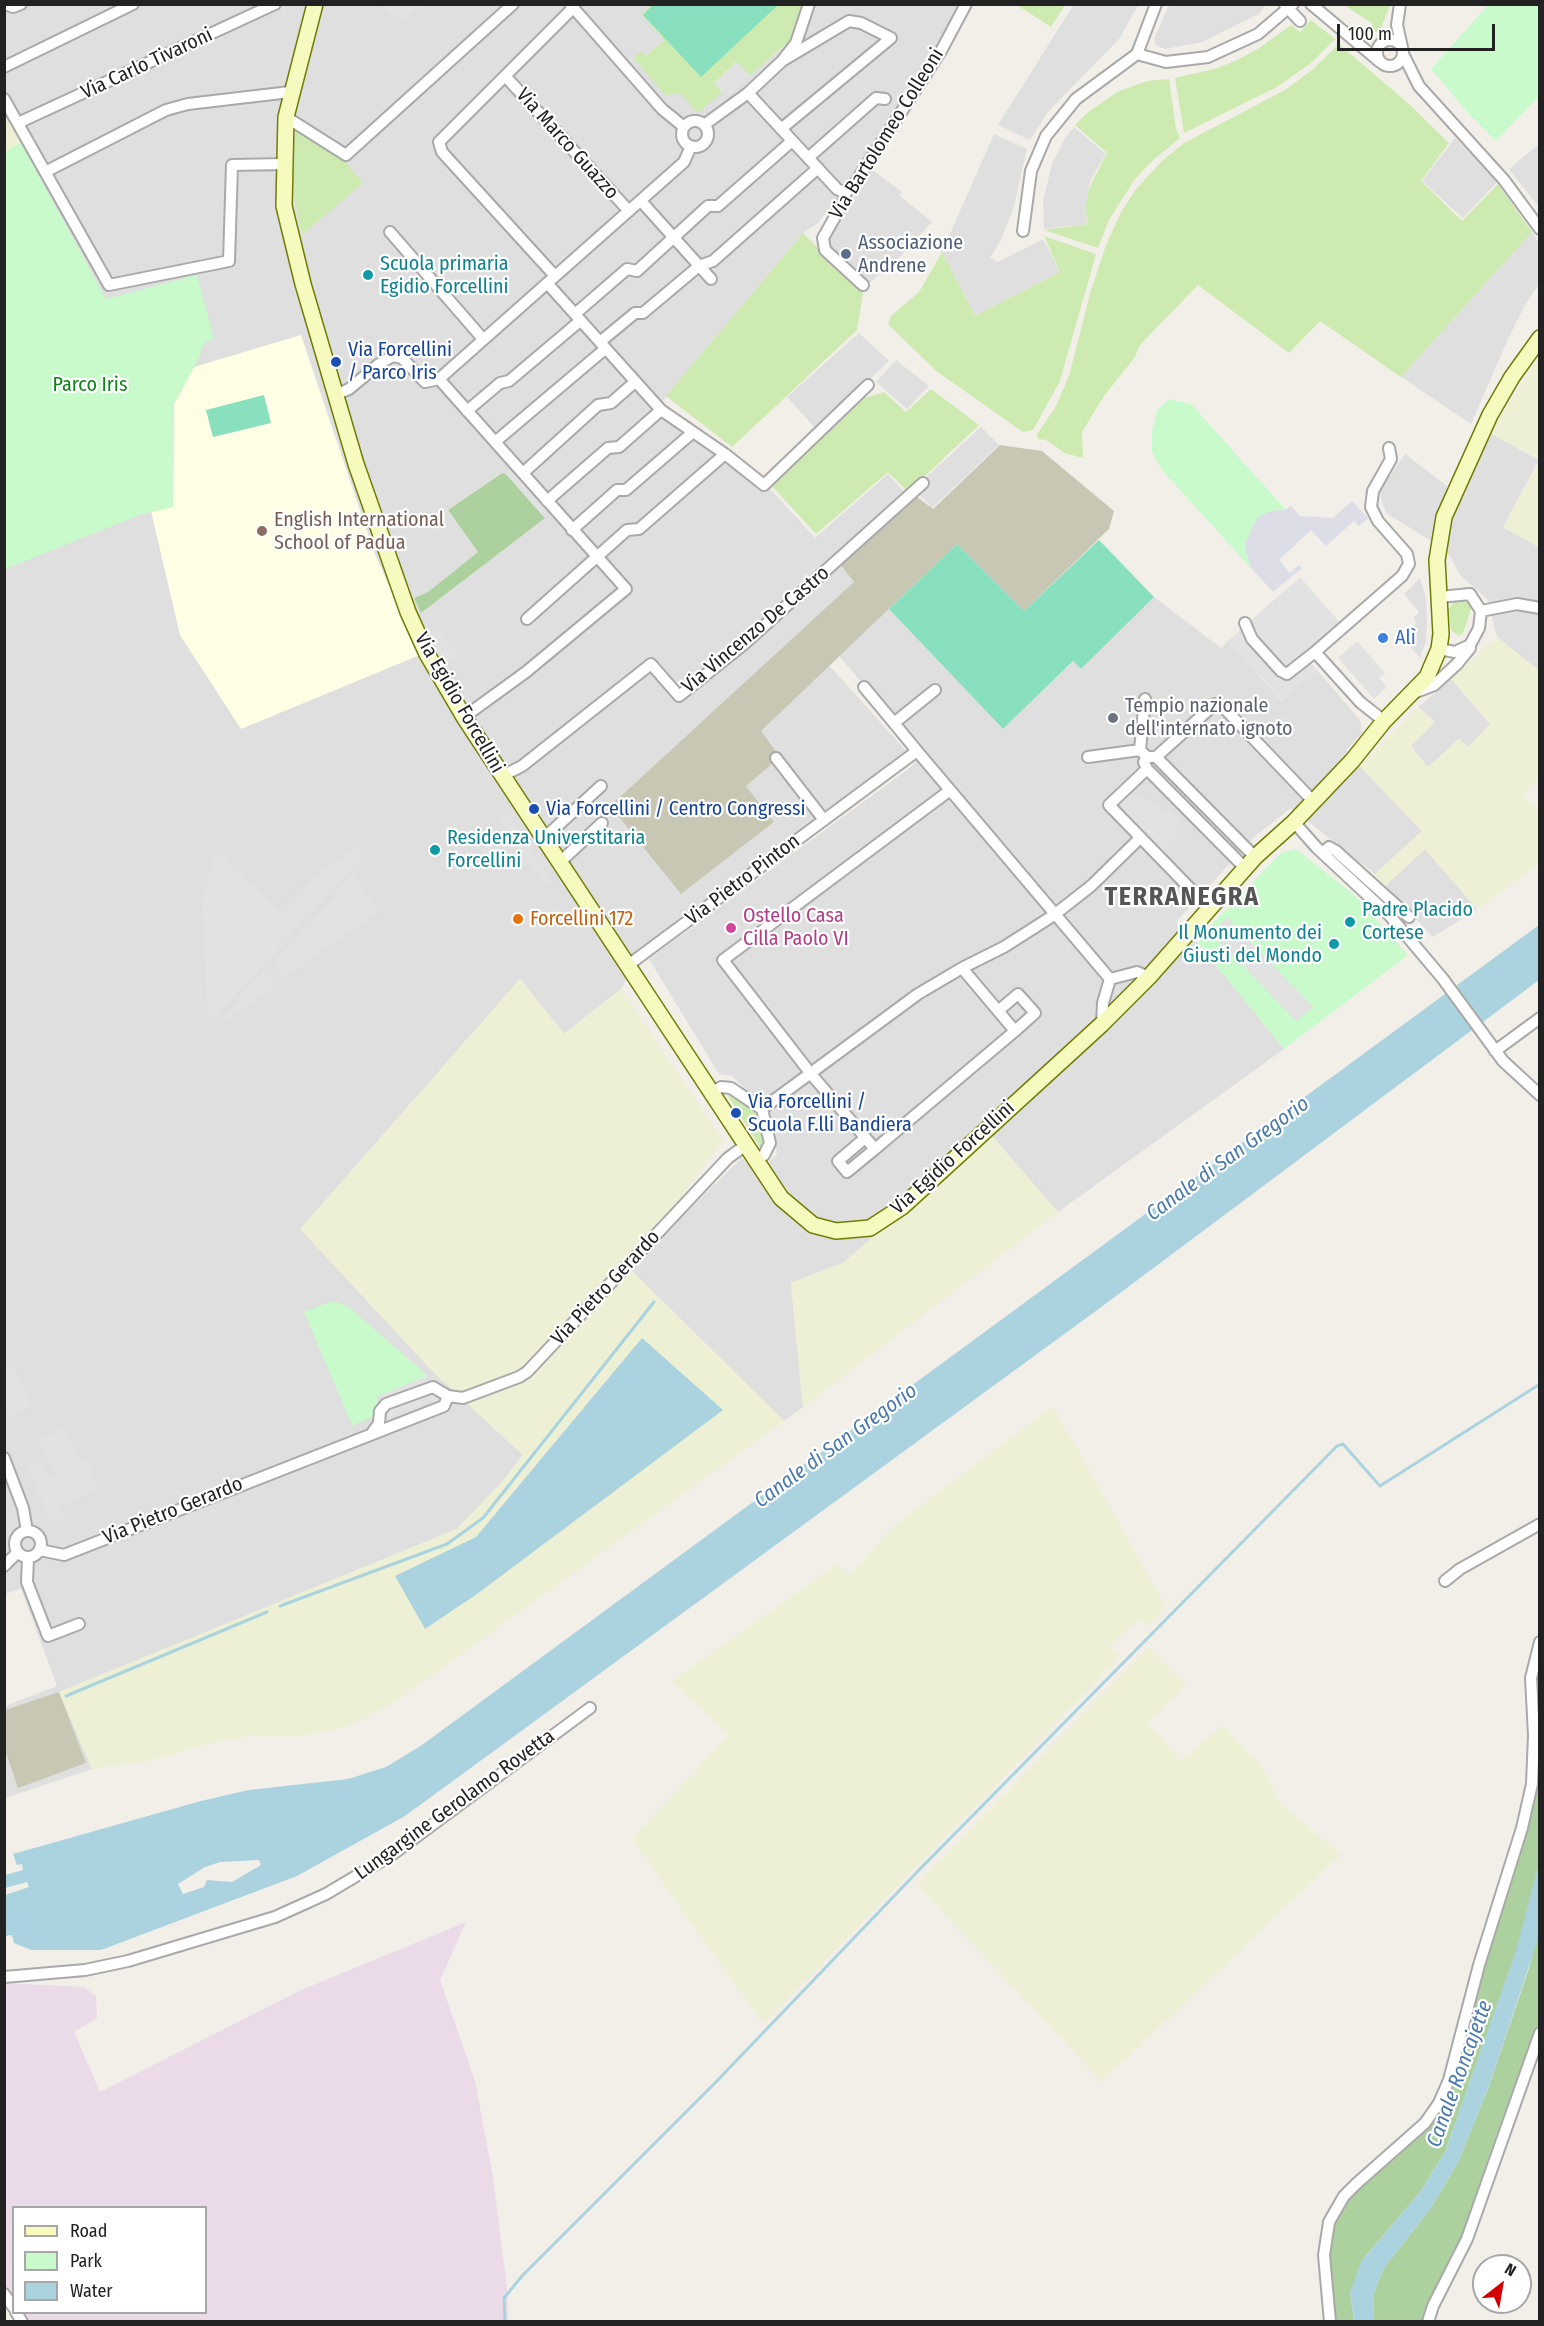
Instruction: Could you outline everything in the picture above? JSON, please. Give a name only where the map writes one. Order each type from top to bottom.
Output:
[{"type":"street","points":[[7,6],[21,4]]},
{"type":"street","points":[[4,67],[134,4]]},
{"type":"street","name":"Via Carlo Tivaroni","points":[[18,123],[276,4]]},
{"type":"street","name":"Via Egidio Forcellini","points":[[315,4],[290,92],[286,117],[284,206],[335,395],[385,553],[408,612],[427,654],[501,776],[781,1198],[813,1225],[836,1231],[870,1228],[902,1207],[1102,1024],[1149,976],[1250,862],[1294,822],[1370,741],[1384,721],[1432,670],[1439,650]]},
{"type":"street","points":[[286,117],[346,155],[513,4]]},
{"type":"street","points":[[783,61],[796,43],[809,4]]},
{"type":"street","name":"Via Bartolomeo Colleoni","points":[[863,285],[825,250],[822,243],[826,231],[845,199],[845,193],[853,186],[941,51],[966,4]]},
{"type":"street","points":[[1023,231],[1031,171],[1046,136],[1076,99],[1137,54],[1156,4]]},
{"type":"street","points":[[1311,4],[1384,64],[1416,82],[1536,213],[1539,228]]},
{"type":"street","points":[[1384,64],[1400,62],[1403,51],[1397,25],[1401,4]]},
{"type":"street","points":[[684,128],[662,109],[572,6],[506,77],[442,137],[440,147],[551,280],[577,317],[661,410],[725,454],[755,480],[764,485],[868,385]]},
{"type":"street","points":[[1137,54],[1166,62],[1208,57],[1258,34],[1289,6],[1300,21]]},
{"type":"street","points":[[704,125],[748,93],[783,61],[849,21],[861,23],[891,38],[782,129]]},
{"type":"street","points":[[1384,64],[1377,50],[1397,25]]},
{"type":"street","points":[[1361,45],[1397,41],[1416,82]]},
{"type":"street","name":"Via Marco Guazzo","points":[[506,77],[628,211]]},
{"type":"street","points":[[45,172],[166,110],[188,104],[290,92]]},
{"type":"street","points":[[748,93],[837,189],[845,193]]},
{"type":"street","points":[[808,158],[876,98],[885,99]]},
{"type":"street","points":[[4,99],[109,285],[229,261],[232,165],[285,164]]},
{"type":"street","points":[[695,122],[704,125],[708,135],[705,142],[700,146],[691,146],[682,136],[684,128],[695,122]]},
{"type":"street","points":[[467,411],[500,383],[509,381],[627,270],[636,271],[708,207],[718,206],[792,141]]},
{"type":"street","points":[[335,395],[349,389],[379,364],[393,356],[402,358],[425,382],[439,379],[684,162],[691,146]]},
{"type":"street","points":[[495,442],[603,345],[635,313],[643,313],[699,266],[713,261],[818,168]]},
{"type":"street","points":[[641,201],[711,279]]},
{"type":"street","points":[[390,232],[483,339]]},
{"type":"street","points":[[1473,639],[1464,650],[1455,652],[1439,650],[1439,534],[1450,502],[1496,405],[1539,338]]},
{"type":"street","points":[[439,379],[626,589],[526,672],[464,717]]},
{"type":"street","points":[[523,473],[598,405],[611,403],[635,382]]},
{"type":"street","points":[[546,501],[608,448],[619,447],[661,410]]},
{"type":"street","points":[[572,530],[617,490],[626,490],[692,433]]},
{"type":"street","points":[[1245,623],[1252,639],[1281,671],[1287,674],[1402,576],[1409,564],[1407,554],[1378,521],[1371,507],[1373,491],[1391,459],[1389,448]]},
{"type":"street","points":[[527,619],[627,530],[639,529],[725,454]]},
{"type":"street","name":"Via Vincenzo De Castro","points":[[501,776],[522,766],[651,664],[679,696],[744,645],[923,483]]},
{"type":"street","points":[[1411,694],[1423,691],[1449,671],[1469,651],[1473,639],[1481,611],[1470,594],[1440,597]]},
{"type":"street","points":[[1481,611],[1517,604],[1539,608]]},
{"type":"street","points":[[1315,652],[1360,702],[1384,721]]},
{"type":"street","points":[[864,687],[949,791],[1110,979]]},
{"type":"street","points":[[894,723],[935,690]]},
{"type":"street","points":[[1145,699],[1148,755],[1250,862]]},
{"type":"street","points":[[1215,704],[1148,755],[1144,762],[1147,770],[1250,862]]},
{"type":"street","points":[[1227,711],[1313,801]]},
{"type":"street","name":"Via Pietro Pinton","points":[[627,966],[917,751]]},
{"type":"street","points":[[1088,757],[1148,755]]},
{"type":"street","points":[[776,758],[824,820]]},
{"type":"street","points":[[1147,770],[1109,805],[1139,840],[1209,908]]},
{"type":"street","points":[[542,837],[554,830],[601,786]]},
{"type":"street","points":[[875,1149],[811,1074],[723,960],[949,791]]},
{"type":"street","points":[[1294,822],[1323,853],[1390,916],[1443,979],[1493,1048],[1516,1075],[1539,1095]]},
{"type":"street","points":[[559,863],[602,823]]},
{"type":"street","points":[[762,1109],[918,994],[1004,947],[1054,915],[1091,886],[1139,840]]},
{"type":"street","points":[[1323,853],[1329,847],[1336,851],[1409,917]]},
{"type":"street","points":[[962,968],[1015,1031]]},
{"type":"street","points":[[1110,979],[1137,972],[1149,976]]},
{"type":"street","points":[[1102,1024],[1103,1003],[1110,979]]},
{"type":"street","points":[[865,1138],[838,1161],[847,1172],[1035,1013],[1018,994],[998,1011]]},
{"type":"street","points":[[1493,1048],[1539,1018]]},
{"type":"street","points":[[712,1092],[721,1087],[731,1088],[762,1109],[770,1143],[769,1148],[756,1160]]},
{"type":"street","name":"Via Pietro Gerardo","points":[[40,1550],[64,1555],[372,1433],[384,1425],[444,1406],[454,1397],[474,1394],[519,1377],[728,1158],[746,1145]]},
{"type":"street","name":"Via Pietro Gerardo","points":[[384,1425],[380,1411],[386,1404],[433,1386],[454,1397]]},
{"type":"street","points":[[4,1458],[20,1498],[27,1531]]},
{"type":"street","points":[[1445,1581],[1460,1569],[1539,1524]]},
{"type":"street","points":[[4,1566],[23,1555],[35,1556],[40,1550],[40,1538],[34,1533],[27,1531],[19,1534],[10,1542],[23,1555],[27,1582],[48,1636],[79,1624]]},
{"type":"street","points":[[1330,2322],[1324,2255],[1329,2222],[1344,2196],[1425,2123],[1439,2103],[1449,2080],[1479,1965],[1522,1828],[1532,1784],[1534,1735],[1531,1678],[1539,1642]]},
{"type":"street","name":"Lungargine Gerolamo Rovetta","points":[[4,1977],[69,1972],[128,1961],[264,1921],[326,1894],[393,1854],[590,1708]]},
{"type":"street","points":[[1428,2322],[1432,2306],[1467,2239],[1539,2033]]},
{"type":"shaded area","points":[[1074,4],[1138,5],[1120,38],[1048,112],[1030,140],[998,125]]},
{"type":"shaded area","points":[[1266,4],[1259,14],[1202,42],[1165,49],[1155,45],[1154,39],[1169,5]]},
{"type":"shaded area","points":[[5,5],[650,5],[642,15],[664,40],[646,56],[641,52],[633,59],[680,92],[722,92],[750,76],[792,38],[802,5],[959,5],[915,82],[853,178],[818,223],[803,233],[656,409],[685,433],[773,492],[815,538],[888,474],[907,495],[840,564],[855,582],[610,806],[682,893],[774,822],[746,786],[761,731],[829,665],[908,753],[641,951],[621,989],[564,1034],[520,979],[301,1229],[434,1372],[523,1455],[502,1482],[457,1529],[60,1692],[92,1769],[5,1798],[5,1706],[57,1686],[21,1589],[4,1594],[4,152],[24,141],[5,108]],"holes":[[[501,473],[506,474],[545,517],[421,613],[414,598],[428,592],[478,552],[448,510]]]},
{"type":"shaded area","points":[[382,5],[422,5],[397,25]]},
{"type":"shaded area","points":[[737,62],[750,76],[727,97],[714,83]]},
{"type":"shaded area","points":[[4,108],[25,141],[5,152],[4,152]]},
{"type":"shaded area","points":[[1074,127],[1106,154],[1092,177],[1088,190],[1086,224],[1044,229],[1043,201],[1052,164],[1065,138]]},
{"type":"shaded area","points":[[994,134],[1027,149],[1013,210],[1000,242],[990,257],[998,262],[1043,239],[1060,272],[975,316],[942,252]]},
{"type":"shaded area","points":[[1455,138],[1498,181],[1463,218],[1422,181]]},
{"type":"shaded area","points":[[1539,144],[1539,207],[1509,169]]},
{"type":"shaded area","points":[[871,169],[902,192],[899,195],[932,222],[898,259],[868,284],[825,243]]},
{"type":"shaded area","points":[[1532,232],[1539,243],[1539,284],[1525,305],[1508,339],[1471,424],[1401,377]]},
{"type":"shaded area","points":[[859,333],[889,361],[817,430],[787,397]]},
{"type":"shaded area","name":"English International School of Padua","points":[[301,335],[374,552],[420,655],[241,729],[180,635],[151,511],[173,506],[174,404],[194,367]]},
{"type":"shaded area","points":[[1539,357],[1539,460],[1490,433]]},
{"type":"shaded area","points":[[896,360],[929,386],[907,409],[876,382]]},
{"type":"shaded area","points":[[981,427],[999,445],[932,508],[917,492],[923,480]]},
{"type":"shaded area","points":[[1490,433],[1539,460],[1503,527],[1539,547],[1540,667],[1537,669],[1497,637],[1487,599],[1460,575],[1447,551],[1386,513],[1379,492],[1405,454],[1447,486],[1444,496],[1456,500]]},
{"type":"shaded area","points":[[1000,445],[1042,451],[1114,511],[1109,529],[1024,611],[957,544],[761,731],[780,757],[746,786],[774,822],[681,894],[610,806],[854,582],[840,564],[916,496],[933,509]]},
{"type":"shaded area","points":[[1539,463],[1539,547],[1503,527]]},
{"type":"shaded area","points":[[514,464],[551,505],[543,516],[506,474]]},
{"type":"shaded area","points":[[1352,501],[1368,518],[1359,526],[1354,521],[1326,546],[1311,530],[1279,560],[1290,573],[1299,565],[1302,568],[1273,592],[1251,568],[1246,542],[1255,521],[1262,515],[1271,511],[1285,510],[1291,506],[1300,516],[1333,518]]},
{"type":"shaded area","points":[[1300,577],[1340,623],[1307,659],[1317,670],[1283,701],[1228,641]]},
{"type":"shaded area","points":[[1420,578],[1426,598],[1427,623],[1426,642],[1420,658],[1401,636],[1417,623],[1413,618],[1419,612],[1404,594]]},
{"type":"shaded area","points":[[1154,597],[1221,648],[1228,641],[1282,701],[1317,670],[1360,720],[1362,733],[1346,750],[1422,831],[1375,874],[1291,808],[1254,837],[1176,922],[1198,943],[1284,1049],[1058,1212],[991,1135],[843,1263],[791,1283],[803,1407],[784,1421],[629,1268],[742,1158],[757,1174],[777,1154],[769,1112],[732,1076],[719,1074],[649,959],[911,767],[922,753],[839,656],[889,609],[1003,729],[1073,661],[1081,669]]},
{"type":"shaded area","points":[[438,628],[459,658],[449,664],[428,635]]},
{"type":"shaded area","points":[[1497,637],[1537,669],[1539,667],[1539,778],[1523,795],[1539,809],[1539,864],[1477,909],[1425,849],[1385,886],[1375,874],[1422,831],[1360,767],[1418,707],[1435,722],[1411,746],[1428,767],[1459,739],[1468,747],[1490,724],[1451,679]]},
{"type":"shaded area","points":[[1357,641],[1385,673],[1379,678],[1387,687],[1374,699],[1338,658]]},
{"type":"shaded area","points":[[1451,679],[1491,724],[1468,748],[1459,739],[1428,768],[1410,746],[1435,722],[1418,707]]},
{"type":"shaded area","points":[[1130,794],[1162,804],[1161,811],[1172,810],[1180,822],[1174,826],[1181,833],[1160,854],[1116,807]]},
{"type":"shaded area","points":[[506,812],[554,883],[546,888],[498,817]]},
{"type":"shaded area","points":[[357,847],[364,855],[215,1018],[208,1015],[203,908],[204,894],[216,854],[219,853],[280,910],[313,876]]},
{"type":"shaded area","points":[[1425,849],[1477,909],[1433,937],[1385,886]]},
{"type":"shaded area","points":[[353,874],[380,911],[286,977],[272,963]]},
{"type":"shaded area","points":[[1227,917],[1313,1007],[1296,1021],[1211,933]]},
{"type":"shaded area","points":[[263,971],[278,984],[223,1023],[221,1018]]},
{"type":"shaded area","points":[[520,979],[564,1034],[621,989],[723,1140],[629,1268],[784,1421],[395,1702],[349,1726],[308,1735],[250,1736],[206,1744],[152,1760],[92,1769],[59,1692],[457,1529],[502,1482],[523,1455],[434,1373],[300,1229]]},
{"type":"shaded area","points":[[991,1135],[1058,1212],[803,1407],[791,1283],[843,1263]]},
{"type":"shaded area","points":[[14,1366],[31,1407],[8,1417],[5,1408],[5,1369]]},
{"type":"shaded area","points":[[427,1376],[436,1398],[389,1418],[386,1409],[376,1397]]},
{"type":"shaded area","points":[[1053,1406],[1166,1607],[1147,1627],[1139,1619],[1109,1646],[1120,1657],[763,2024],[632,1839],[729,1734],[671,1682],[836,1565],[850,1574],[895,1525]]},
{"type":"shaded area","points":[[65,1428],[76,1453],[50,1464],[39,1439]]},
{"type":"shaded area","points":[[77,1454],[80,1461],[87,1459],[100,1490],[60,1506],[65,1519],[52,1525],[27,1466],[41,1461],[48,1477],[55,1474],[51,1464]]},
{"type":"shaded area","points":[[1149,1647],[1186,1685],[1147,1722],[1181,1761],[1223,1725],[1263,1769],[1280,1803],[1341,1854],[1102,2082],[916,1884]]},
{"type":"shaded area","points":[[59,1692],[86,1763],[18,1788],[5,1750],[5,1710]]},
{"type":"shaded area","points":[[466,1922],[440,1980],[475,2081],[493,2177],[507,2288],[508,2321],[23,2321],[19,2314],[207,2314],[207,2206],[12,2206],[12,2304],[4,2292],[4,1983],[84,1987],[96,1996],[97,2018],[74,2032],[100,2092],[299,1991]]},
{"type":"green space","points":[[654,4],[778,5],[701,77],[643,15]]},
{"type":"green space","points":[[650,5],[802,5],[792,38],[750,76],[736,62],[714,83],[722,92],[698,113],[680,93],[666,95],[633,58],[641,51],[646,56],[664,40],[642,15]]},
{"type":"green space","points":[[1017,5],[1065,5],[1051,27]]},
{"type":"green space","points":[[1344,5],[1390,5],[1380,31],[1365,34],[1373,24]]},
{"type":"green space","points":[[1488,5],[1539,5],[1539,96],[1496,141],[1470,115],[1431,69]]},
{"type":"green space","points":[[1311,20],[1335,39],[1311,63],[1277,87],[1184,133],[1175,78],[1218,68],[1237,60],[1259,48],[1291,25],[1300,32]]},
{"type":"green space","points":[[1339,44],[1409,104],[1449,143],[1421,181],[1462,221],[1498,184],[1532,232],[1401,377],[1320,321],[1289,353],[1198,285],[1140,345],[1135,357],[1104,396],[1082,432],[1083,458],[1065,453],[1046,440],[1038,439],[1037,434],[1055,408],[1069,376],[1091,290],[1106,245],[1121,212],[1136,189],[1162,161],[1184,143],[1285,90],[1312,70]]},
{"type":"green space","points":[[1169,79],[1176,129],[1180,138],[1152,161],[1135,179],[1109,220],[1098,248],[1044,230],[1087,224],[1086,204],[1089,188],[1107,153],[1075,125],[1087,113],[1117,92],[1147,81]]},
{"type":"green space","points":[[296,131],[344,161],[363,183],[302,235],[294,195],[293,151]]},
{"type":"green space","name":"Parco Iris","points":[[21,143],[106,299],[197,275],[214,339],[204,343],[199,358],[174,404],[173,507],[142,514],[5,569],[4,152]]},
{"type":"green space","points":[[803,233],[863,293],[857,330],[732,447],[666,396]]},
{"type":"green space","points":[[1044,236],[1096,254],[1060,381],[1033,430],[1023,432],[936,371],[888,324],[891,316],[919,292],[942,252],[975,316],[1060,272]]},
{"type":"green space","points":[[931,389],[979,425],[908,492],[888,472],[816,534],[771,485],[861,399],[884,392],[906,412]]},
{"type":"green space","points":[[264,395],[271,423],[213,437],[206,410]]},
{"type":"green space","points":[[1169,399],[1191,404],[1286,510],[1278,510],[1255,521],[1246,542],[1251,568],[1161,469],[1152,452],[1152,431],[1157,410]]},
{"type":"green space","points":[[502,473],[506,474],[545,518],[421,613],[414,598],[428,592],[478,552],[448,510]]},
{"type":"green space","points":[[1099,540],[1154,597],[1081,669],[1073,661],[1003,729],[889,609],[957,544],[1024,611]]},
{"type":"green space","points":[[1464,599],[1471,604],[1471,609],[1463,633],[1459,636],[1451,630],[1449,609],[1455,600]]},
{"type":"green space","points":[[1296,849],[1354,895],[1408,955],[1284,1049],[1198,943],[1216,920],[1281,853]]},
{"type":"green space","points":[[731,1093],[758,1112],[766,1144],[761,1149],[727,1094]]},
{"type":"green space","points":[[333,1301],[349,1307],[428,1376],[376,1397],[379,1403],[376,1416],[352,1425],[304,1312]]},
{"type":"green space","points":[[1539,1650],[1539,1863],[1521,1938],[1445,2152],[1421,2191],[1365,2257],[1350,2293],[1354,2321],[1332,2321],[1325,2254],[1331,2223],[1346,2198],[1442,2107],[1524,1828],[1532,1678]]},
{"type":"green space","points":[[1539,1927],[1539,2030],[1512,2093],[1464,2237],[1435,2288],[1424,2321],[1373,2322],[1374,2293],[1383,2269],[1431,2208],[1458,2162],[1488,2089],[1529,1968]]},
{"type":"water","name":"Canale di San Gregorio","points":[[1539,925],[1539,980],[1104,1305],[405,1816],[297,1876],[101,1950],[31,1950],[14,1943],[12,1935],[5,1936],[5,1895],[29,1887],[27,1882],[5,1888],[5,1875],[23,1870],[22,1864],[17,1865],[13,1854],[201,1801],[249,1790],[348,1779],[386,1767],[422,1745]],"holes":[[[259,1860],[261,1865],[232,1882],[207,1880],[204,1887],[183,1894],[178,1884],[205,1867],[220,1862]]]},
{"type":"water","points":[[642,1338],[723,1410],[477,1594],[425,1629],[395,1576],[476,1537]]},
{"type":"water","points":[[1539,1863],[1540,1927],[1536,1945],[1488,2089],[1458,2162],[1431,2208],[1383,2269],[1374,2293],[1373,2321],[1354,2321],[1350,2293],[1361,2262],[1421,2191],[1445,2152],[1516,1951]]},
{"type":"waterway","points":[[280,1606],[447,1544],[483,1518],[654,1302]]},
{"type":"waterway","points":[[505,2322],[504,2298],[522,2276],[715,2083],[920,1869],[1337,1446],[1343,1444],[1380,1486],[1540,1384]]},
{"type":"waterway","points":[[66,1696],[267,1612]]},
{"type":"place","name":"Associazione Andrene","points":[[846,254]]},
{"type":"place","name":"Scuola primaria Egidio Forcellini","points":[[368,275]]},
{"type":"place","name":"Via Forcellini / Parco Iris","points":[[336,362]]},
{"type":"place","name":"English International School of Padua","points":[[262,531]]},
{"type":"place","name":"Alì","points":[[1383,638]]},
{"type":"place","name":"Tempio nazionale dell'internato ignoto","points":[[1113,718]]},
{"type":"place","name":"Via Forcellini / Centro Congressi","points":[[534,809]]},
{"type":"place","name":"Residenza Universtitaria Forcellini","points":[[435,850]]},
{"type":"place","name":"Forcellini 172","points":[[518,919]]},
{"type":"place","name":"Padre Placido Cortese","points":[[1350,922]]},
{"type":"place","name":"Ostello Casa Cilla Paolo VI","points":[[731,928]]},
{"type":"place","name":"Il Monumento dei Giusti del Mondo","points":[[1334,944]]},
{"type":"place","name":"Via Forcellini / Scuola F.lli Bandiera","points":[[736,1113]]},
{"type":"district","name":"TERRANEGRA","points":[[1182,898]]},
{"type":"water label","name":"Canale Roncajette","points":[[1460,2074]]}]
